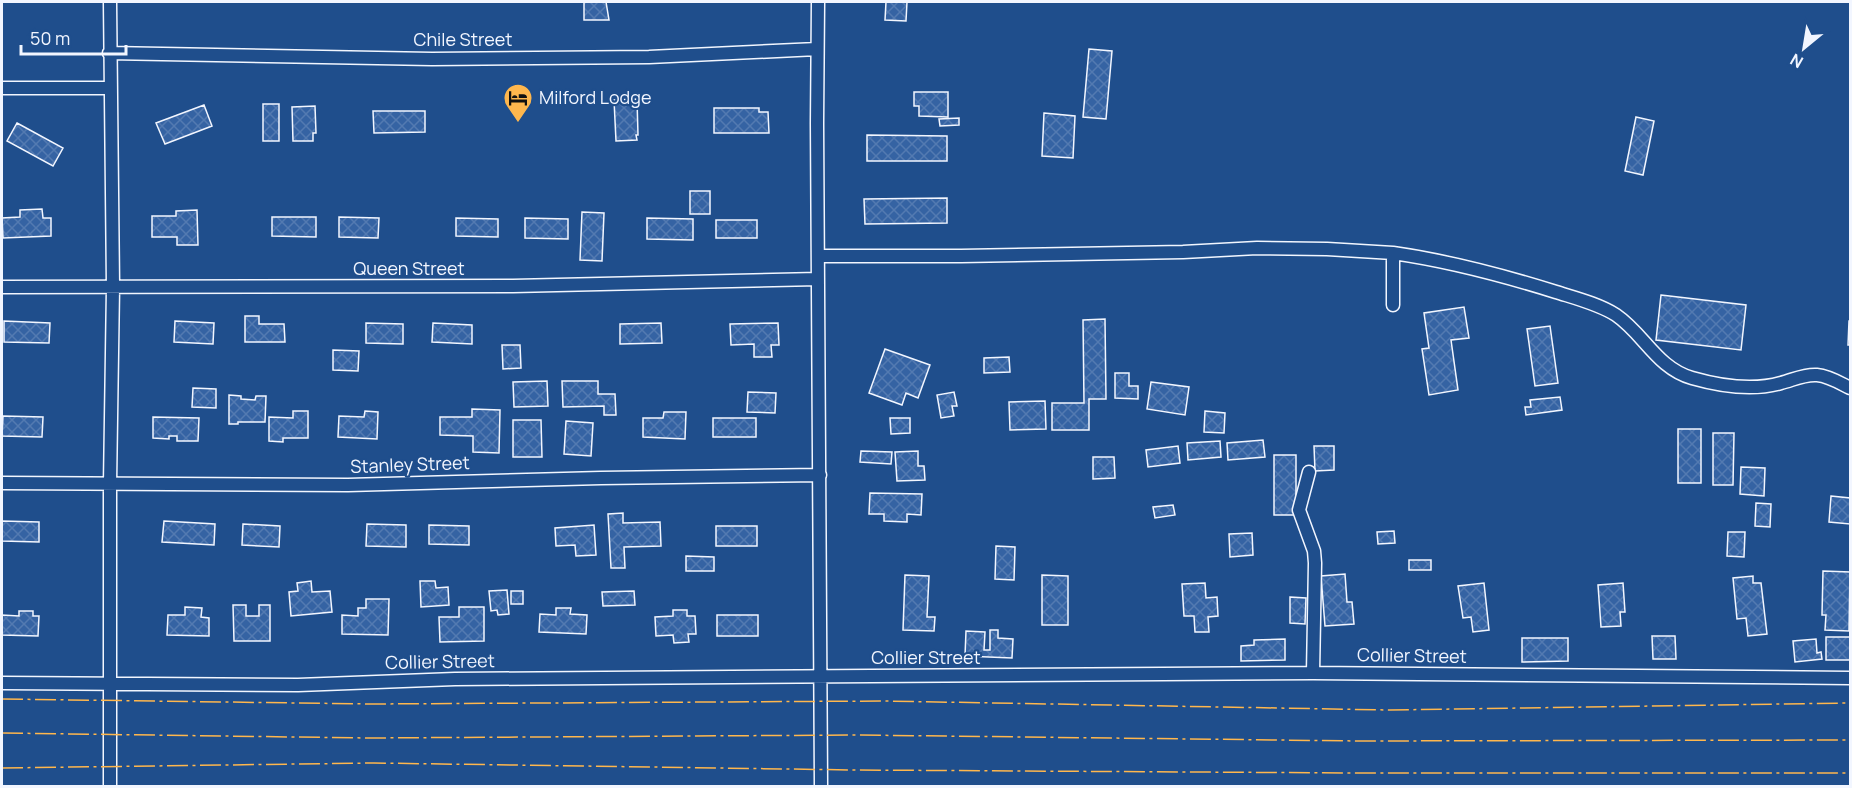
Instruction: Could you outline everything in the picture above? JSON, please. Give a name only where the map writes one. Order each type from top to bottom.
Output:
[{"type":"street","points":[[110,2],[113,287],[110,484],[110,786]]},
{"type":"street","points":[[818,2],[821,786]]},
{"type":"street","name":"Chile Street","points":[[109,53],[432,59],[649,57],[817,49]]},
{"type":"street","points":[[2,88],[110,88]]},
{"type":"street","points":[[818,255],[961,256],[1183,252],[1257,248],[1393,253],[1438,260],[1498,274],[1585,302],[1615,315],[1660,361],[1676,372],[1691,378],[1741,387],[1764,386],[1816,375],[1851,388]]},
{"type":"street","points":[[1393,253],[1393,305]]},
{"type":"street","name":"Queen Street","points":[[2,287],[502,286],[818,279]]},
{"type":"street","points":[[1310,472],[1299,510],[1316,563],[1313,673]]},
{"type":"street","name":"Stanley Street","points":[[2,483],[348,485],[820,475]]},
{"type":"street","name":"Collier Street","points":[[2,683],[298,685],[455,679],[1313,673],[1851,678]]},
{"type":"building","points":[[584,2],[606,2],[609,20],[584,20]]},
{"type":"building","points":[[886,2],[907,2],[906,21],[885,20]]},
{"type":"building","points":[[1089,49],[1112,51],[1106,119],[1083,117]]},
{"type":"building","points":[[914,92],[948,92],[948,117],[919,116],[919,106],[914,106]]},
{"type":"building","points":[[637,99],[637,140],[616,141],[614,100]]},
{"type":"building","points":[[263,104],[279,104],[279,141],[263,141]]},
{"type":"building","points":[[204,105],[212,126],[165,144],[156,123]]},
{"type":"building","points":[[315,106],[316,133],[313,133],[313,141],[293,141],[292,107]]},
{"type":"building","points":[[714,108],[759,108],[759,112],[768,112],[769,133],[714,133]]},
{"type":"building","points":[[373,111],[425,111],[425,132],[374,133]]},
{"type":"building","points":[[1044,113],[1075,116],[1073,158],[1042,156]]},
{"type":"building","points":[[1636,117],[1654,121],[1643,175],[1625,171]]},
{"type":"building","points":[[959,118],[959,125],[940,126],[939,119]]},
{"type":"building","points":[[17,123],[63,148],[53,166],[7,141]]},
{"type":"building","points":[[867,135],[947,136],[947,161],[867,161]]},
{"type":"building","points":[[690,191],[710,191],[710,214],[690,214]]},
{"type":"building","points":[[947,198],[947,223],[865,224],[864,199]]},
{"type":"building","points":[[42,209],[43,218],[51,218],[51,236],[3,238],[2,218],[20,217],[20,210]]},
{"type":"building","points":[[197,210],[198,245],[177,245],[177,237],[152,237],[152,216],[176,216],[176,211]]},
{"type":"building","points":[[582,212],[604,213],[602,261],[580,260]]},
{"type":"building","points":[[272,217],[316,217],[316,237],[272,236]]},
{"type":"building","points":[[339,217],[379,218],[378,238],[339,237]]},
{"type":"building","points":[[456,218],[498,219],[498,237],[456,236]]},
{"type":"building","points":[[525,218],[568,219],[568,239],[525,238]]},
{"type":"building","points":[[647,218],[693,219],[693,240],[647,239]]},
{"type":"building","points":[[716,220],[757,220],[757,238],[716,238]]},
{"type":"building","points":[[1661,295],[1746,305],[1741,350],[1656,340]]},
{"type":"building","points":[[1464,307],[1469,338],[1451,340],[1458,390],[1429,395],[1422,349],[1429,348],[1424,313]]},
{"type":"building","points":[[245,316],[259,316],[259,324],[284,324],[285,342],[245,342]]},
{"type":"building","points":[[1105,319],[1106,399],[1089,399],[1089,430],[1052,430],[1052,403],[1084,403],[1083,320]]},
{"type":"building","points":[[4,321],[50,323],[49,343],[4,342]]},
{"type":"building","points":[[175,321],[214,323],[213,344],[174,342]]},
{"type":"building","points":[[1849,321],[1850,345],[1848,345]]},
{"type":"building","points":[[366,323],[403,324],[403,344],[366,343]]},
{"type":"building","points":[[433,323],[472,325],[472,344],[432,342]]},
{"type":"building","points":[[661,323],[662,343],[620,344],[620,324]]},
{"type":"building","points":[[778,323],[779,345],[771,345],[772,357],[754,357],[754,344],[731,345],[730,324]]},
{"type":"building","points":[[1550,326],[1558,383],[1535,386],[1527,329]]},
{"type":"building","points":[[502,345],[520,345],[521,368],[503,369]]},
{"type":"building","points":[[885,349],[930,365],[918,398],[906,393],[902,405],[869,393]]},
{"type":"building","points":[[333,350],[359,351],[358,371],[333,370]]},
{"type":"building","points":[[1009,357],[1010,372],[984,373],[984,358]]},
{"type":"building","points":[[1115,373],[1129,373],[1129,386],[1138,386],[1138,399],[1115,398]]},
{"type":"building","points":[[547,381],[548,406],[514,407],[513,382]]},
{"type":"building","points":[[562,381],[598,381],[598,394],[615,394],[616,415],[604,415],[604,406],[563,407]]},
{"type":"building","points":[[1151,382],[1189,387],[1185,415],[1147,409]]},
{"type":"building","points":[[193,388],[216,389],[216,408],[192,407]]},
{"type":"building","points":[[748,392],[776,393],[775,413],[747,412]]},
{"type":"building","points":[[954,392],[957,406],[952,406],[954,416],[941,418],[937,395]]},
{"type":"building","points":[[229,395],[255,400],[256,396],[266,396],[265,422],[229,424]]},
{"type":"building","points":[[1560,397],[1562,410],[1526,415],[1525,407],[1531,407],[1530,400]]},
{"type":"building","points":[[1045,401],[1046,429],[1010,430],[1009,402]]},
{"type":"building","points":[[472,409],[500,410],[499,453],[473,452],[473,436],[440,435],[440,417],[472,417]]},
{"type":"building","points":[[293,411],[308,411],[308,438],[283,438],[283,442],[269,441],[269,417],[293,418]]},
{"type":"building","points":[[365,411],[378,412],[377,439],[338,437],[339,416],[364,417]]},
{"type":"building","points":[[1205,411],[1225,413],[1224,433],[1204,432]]},
{"type":"building","points":[[664,412],[686,412],[685,439],[643,437],[643,418],[663,418]]},
{"type":"building","points":[[3,416],[43,417],[42,437],[2,436]]},
{"type":"building","points":[[153,417],[199,418],[198,441],[177,441],[177,436],[169,436],[169,439],[153,438]]},
{"type":"building","points":[[713,418],[756,418],[756,437],[713,437]]},
{"type":"building","points":[[890,418],[910,418],[910,433],[891,434]]},
{"type":"building","points":[[513,420],[541,420],[542,457],[513,457]]},
{"type":"building","points":[[566,421],[593,423],[591,456],[564,454]]},
{"type":"building","points":[[1678,429],[1701,429],[1701,483],[1678,483]]},
{"type":"building","points":[[1713,433],[1734,433],[1733,485],[1713,485]]},
{"type":"building","points":[[1263,440],[1265,457],[1228,460],[1227,443]]},
{"type":"building","points":[[1220,441],[1221,457],[1188,460],[1187,443]]},
{"type":"building","points":[[1178,446],[1180,463],[1148,467],[1146,450]]},
{"type":"building","points":[[1314,446],[1334,446],[1334,470],[1315,471]]},
{"type":"building","points":[[861,451],[892,452],[891,464],[860,462]]},
{"type":"building","points":[[918,451],[918,466],[924,466],[925,480],[897,481],[895,452]]},
{"type":"building","points":[[1274,455],[1296,455],[1296,515],[1274,515]]},
{"type":"building","points":[[1093,457],[1114,457],[1115,478],[1093,479]]},
{"type":"building","points":[[1741,467],[1765,468],[1764,496],[1740,494]]},
{"type":"building","points":[[870,493],[922,494],[921,515],[907,514],[907,522],[884,521],[884,514],[869,514]]},
{"type":"building","points":[[1831,496],[1850,498],[1850,524],[1829,522]]},
{"type":"building","points":[[1756,503],[1771,504],[1770,527],[1755,526]]},
{"type":"building","points":[[1173,505],[1175,515],[1155,518],[1153,507]]},
{"type":"building","points":[[623,513],[623,523],[660,522],[661,546],[624,547],[625,568],[611,568],[608,514]]},
{"type":"building","points":[[2,521],[39,522],[39,542],[2,541]]},
{"type":"building","points":[[164,521],[215,524],[214,545],[162,542]]},
{"type":"building","points":[[243,524],[280,526],[279,547],[242,545]]},
{"type":"building","points":[[367,524],[406,525],[406,547],[366,546]]},
{"type":"building","points":[[429,525],[469,526],[469,545],[429,544]]},
{"type":"building","points":[[594,525],[596,555],[576,556],[575,545],[556,546],[555,528]]},
{"type":"building","points":[[716,526],[757,526],[757,546],[716,546]]},
{"type":"building","points":[[1394,531],[1395,543],[1378,544],[1377,532]]},
{"type":"building","points":[[1728,532],[1745,532],[1744,557],[1727,556]]},
{"type":"building","points":[[1252,533],[1253,555],[1230,557],[1229,534]]},
{"type":"building","points":[[996,546],[1015,547],[1014,580],[995,579]]},
{"type":"building","points":[[686,556],[714,557],[714,571],[686,571]]},
{"type":"building","points":[[1409,560],[1431,560],[1431,570],[1409,570]]},
{"type":"building","points":[[1823,571],[1850,572],[1849,631],[1825,630],[1826,615],[1822,615]]},
{"type":"building","points":[[1345,574],[1347,602],[1352,602],[1354,624],[1325,626],[1321,576]]},
{"type":"building","points":[[905,575],[929,576],[927,617],[935,617],[934,631],[903,630]]},
{"type":"building","points":[[1042,575],[1068,576],[1068,625],[1042,625]]},
{"type":"building","points":[[1753,576],[1753,583],[1761,583],[1767,634],[1748,636],[1746,618],[1737,619],[1733,578]]},
{"type":"building","points":[[311,581],[312,592],[330,591],[332,612],[291,616],[289,592],[298,591],[297,583]]},
{"type":"building","points":[[420,581],[435,581],[436,588],[448,587],[449,605],[421,607]]},
{"type":"building","points":[[1205,583],[1206,598],[1217,597],[1218,616],[1208,617],[1209,632],[1195,632],[1194,616],[1184,616],[1182,584]]},
{"type":"building","points":[[1484,583],[1489,630],[1473,632],[1471,617],[1463,618],[1458,586]]},
{"type":"building","points":[[1623,583],[1625,612],[1620,612],[1621,626],[1601,627],[1598,585]]},
{"type":"building","points":[[507,590],[509,614],[498,615],[497,610],[491,611],[489,591]]},
{"type":"building","points":[[511,591],[523,591],[523,604],[511,604]]},
{"type":"building","points":[[634,591],[635,605],[603,606],[602,592]]},
{"type":"building","points":[[1290,597],[1306,598],[1305,624],[1290,623]]},
{"type":"building","points":[[366,599],[389,599],[388,635],[342,634],[342,615],[358,616],[358,608],[366,608]]},
{"type":"building","points":[[233,605],[246,605],[246,616],[259,616],[259,605],[270,605],[270,641],[234,641]]},
{"type":"building","points":[[185,607],[202,608],[201,617],[209,618],[209,636],[167,635],[168,615],[185,615]]},
{"type":"building","points":[[459,607],[484,607],[484,641],[440,642],[439,617],[459,617]]},
{"type":"building","points":[[556,608],[571,608],[570,614],[587,615],[586,634],[539,632],[540,614],[556,615]]},
{"type":"building","points":[[673,610],[687,610],[687,616],[695,616],[696,634],[688,634],[689,642],[674,643],[673,635],[656,636],[655,617],[673,616]]},
{"type":"building","points":[[19,611],[33,611],[33,616],[39,616],[38,636],[2,635],[2,615],[19,616]]},
{"type":"building","points":[[717,615],[758,615],[758,636],[717,636]]},
{"type":"building","points":[[990,630],[998,630],[998,638],[1013,639],[1012,658],[965,656],[966,631],[985,632],[984,650],[990,650]]},
{"type":"building","points":[[1652,636],[1675,636],[1676,659],[1653,659]]},
{"type":"building","points":[[1826,637],[1850,637],[1850,660],[1826,660]]},
{"type":"building","points":[[1522,638],[1568,638],[1568,661],[1522,662]]},
{"type":"building","points":[[1285,639],[1285,660],[1241,661],[1241,646],[1254,645],[1254,640]]},
{"type":"building","points":[[1816,639],[1817,653],[1821,652],[1822,659],[1795,662],[1793,641]]},
{"type":"power","points":[[2,699],[372,704],[882,701],[1390,710],[1850,703]]},
{"type":"power","points":[[2,733],[369,738],[857,735],[1359,741],[1850,740]]},
{"type":"power","points":[[2,768],[374,763],[856,770],[1850,773]]},
{"type":"place","name":"Milford Lodge","points":[[518,124]]}]
